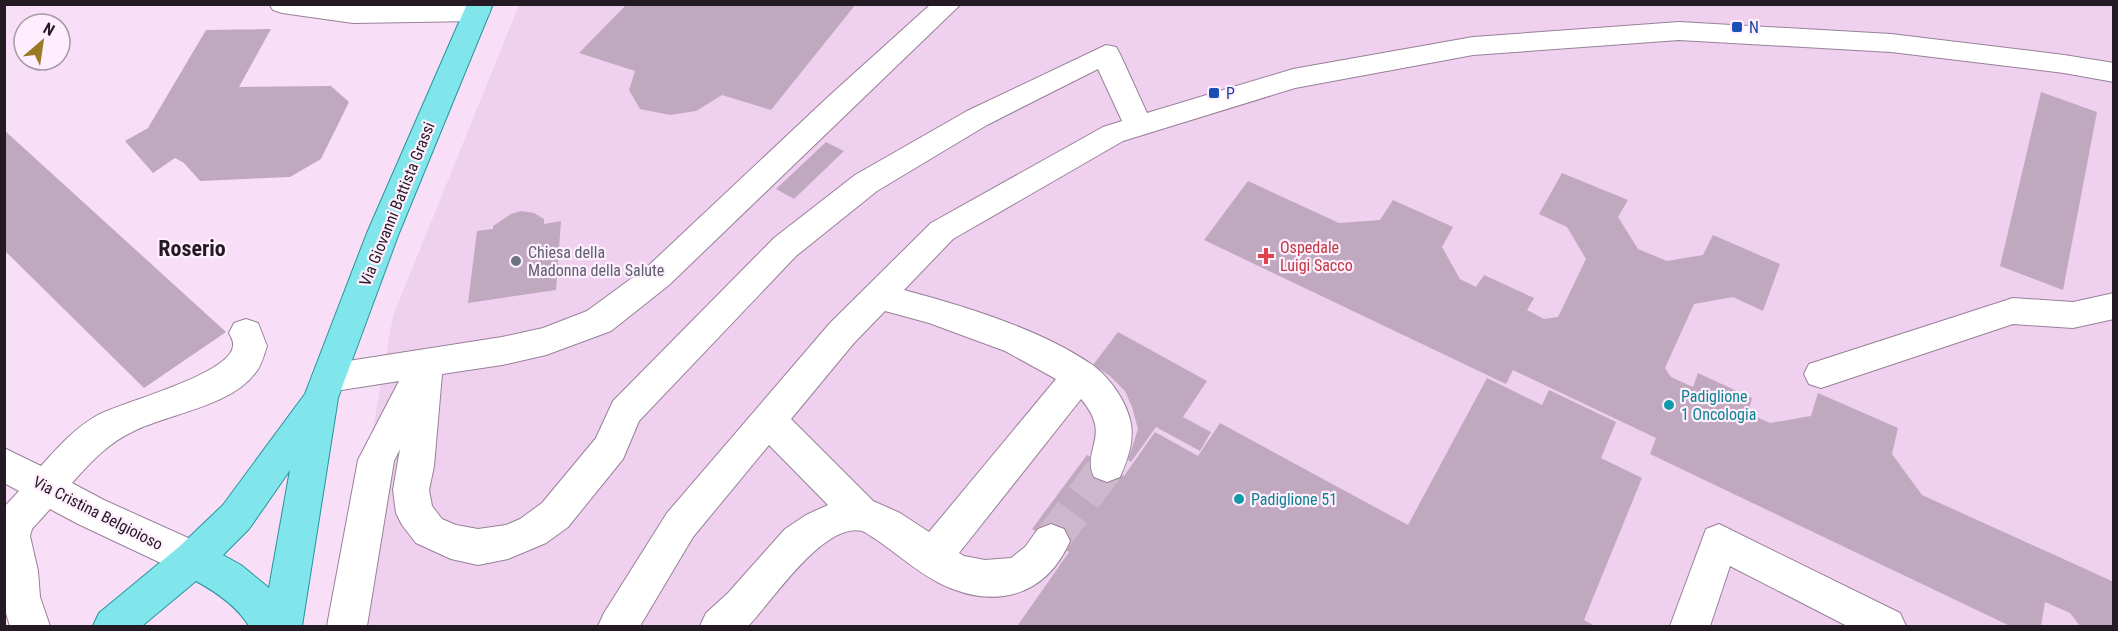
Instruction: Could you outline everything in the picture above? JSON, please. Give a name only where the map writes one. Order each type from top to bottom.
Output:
[{"type":"main road","name":"Via Giovanni Battista Grassi","points":[[282,627],[325,388],[383,233],[479,8]]},
{"type":"main road","name":"Via Giovanni Battista Grassi","points":[[113,627],[193,559],[236,517],[325,388]]},
{"type":"main road","points":[[193,559],[227,578],[256,602],[271,627]]},
{"type":"street","points":[[282,4],[353,14],[479,8]]},
{"type":"street","points":[[325,388],[426,363],[535,344],[599,321],[658,276],[839,103],[948,4]]},
{"type":"street","points":[[618,627],[680,525],[842,333],[942,231],[1113,134],[1293,79],[1473,46],[1679,32],[1891,43],[2064,64],[2114,73]]},
{"type":"street","points":[[426,363],[416,466],[411,490],[415,513],[429,531],[451,543],[478,547],[508,542],[533,531],[555,514],[610,448],[625,412],[785,247],[866,183],[977,118],[1106,54],[1123,96],[1139,126]]},
{"type":"street","points":[[879,296],[933,311],[1017,341],[1080,375],[1102,396],[1113,418],[1115,437],[1107,466]]},
{"type":"street","points":[[1821,374],[2013,311],[2073,315],[2114,306]]},
{"type":"street","points":[[19,597],[18,570],[10,540],[12,528],[91,439],[109,426],[129,416],[214,386],[233,372],[244,359],[250,346],[246,333]]},
{"type":"street","points":[[347,627],[376,460],[426,363]]},
{"type":"street","points":[[932,557],[1080,375]]},
{"type":"street","points":[[768,420],[861,514],[890,528],[952,570],[977,578],[1004,577],[1021,572],[1037,562],[1051,540]]},
{"type":"street","name":"Via Cristina Belgioioso","points":[[4,464],[120,527],[193,559]]},
{"type":"street","points":[[720,627],[738,612],[800,540],[835,518],[861,514]]},
{"type":"street","points":[[1690,627],[1719,542],[1841,616],[1886,627]]},
{"type":"shaded area","name":"Ospedale Luigi Sacco","points":[[519,5],[2113,5],[2113,626],[338,626],[393,316]]},
{"type":"building","points":[[627,4],[856,4],[771,110],[722,95],[696,111],[670,115],[640,109],[629,90],[635,71],[579,53]]},
{"type":"building","points":[[271,29],[239,87],[331,86],[349,102],[321,159],[290,177],[200,181],[184,163],[175,158],[153,173],[125,141],[148,128],[206,30]]},
{"type":"building","points":[[2041,92],[2097,112],[2063,290],[2000,266]]},
{"type":"building","points":[[4,130],[226,332],[144,388],[4,250]]},
{"type":"building","points":[[826,142],[844,151],[794,199],[776,189]]},
{"type":"building","name":"Padiglione 1 Oncologia","points":[[1562,173],[1628,200],[1618,217],[1638,249],[1667,261],[1703,255],[1713,235],[1780,264],[1763,311],[1733,297],[1694,304],[1665,368],[1671,377],[1693,387],[1698,373],[1752,398],[1748,413],[1770,423],[1811,416],[1818,393],[1898,428],[1892,454],[1922,495],[2114,582],[2114,626],[2080,626],[2070,613],[2045,602],[2041,626],[2010,626],[1650,454],[1656,438],[1513,370],[1506,384],[1204,240],[1248,181],[1339,223],[1380,220],[1393,200],[1453,227],[1442,247],[1460,279],[1476,287],[1484,275],[1534,298],[1527,310],[1544,319],[1558,317],[1586,259],[1567,227],[1539,214]]},
{"type":"building","name":"Chiesa della Madonna della Salute","points":[[521,211],[534,213],[544,219],[544,224],[561,221],[556,290],[468,303],[477,231],[493,229],[493,226],[511,214]]},
{"type":"building","points":[[1118,332],[1207,381],[1183,417],[1211,432],[1200,451],[1156,427],[1131,462],[1128,460],[1138,429],[1132,407],[1125,391],[1110,376],[1093,365]]},
{"type":"building","name":"Padiglione 51","points":[[1487,378],[1542,405],[1549,390],[1616,422],[1601,458],[1642,478],[1584,620],[1595,626],[1018,625],[1069,552],[1032,529],[1087,455],[1124,476],[1155,432],[1198,456],[1220,423],[1408,525]]},
{"type":"tunnel","points":[[1051,541],[1107,466]]},
{"type":"place","name":"N","points":[[1737,27]]},
{"type":"place","name":"P","points":[[1214,93]]},
{"type":"place","name":"Ospedale Luigi Sacco","points":[[1266,256]]},
{"type":"place","name":"Chiesa della Madonna della Salute","points":[[516,261]]},
{"type":"place","name":"Padiglione 1 Oncologia","points":[[1669,405]]},
{"type":"place","name":"Padiglione 51","points":[[1239,499]]},
{"type":"district","name":"Roserio","points":[[192,248]]}]
